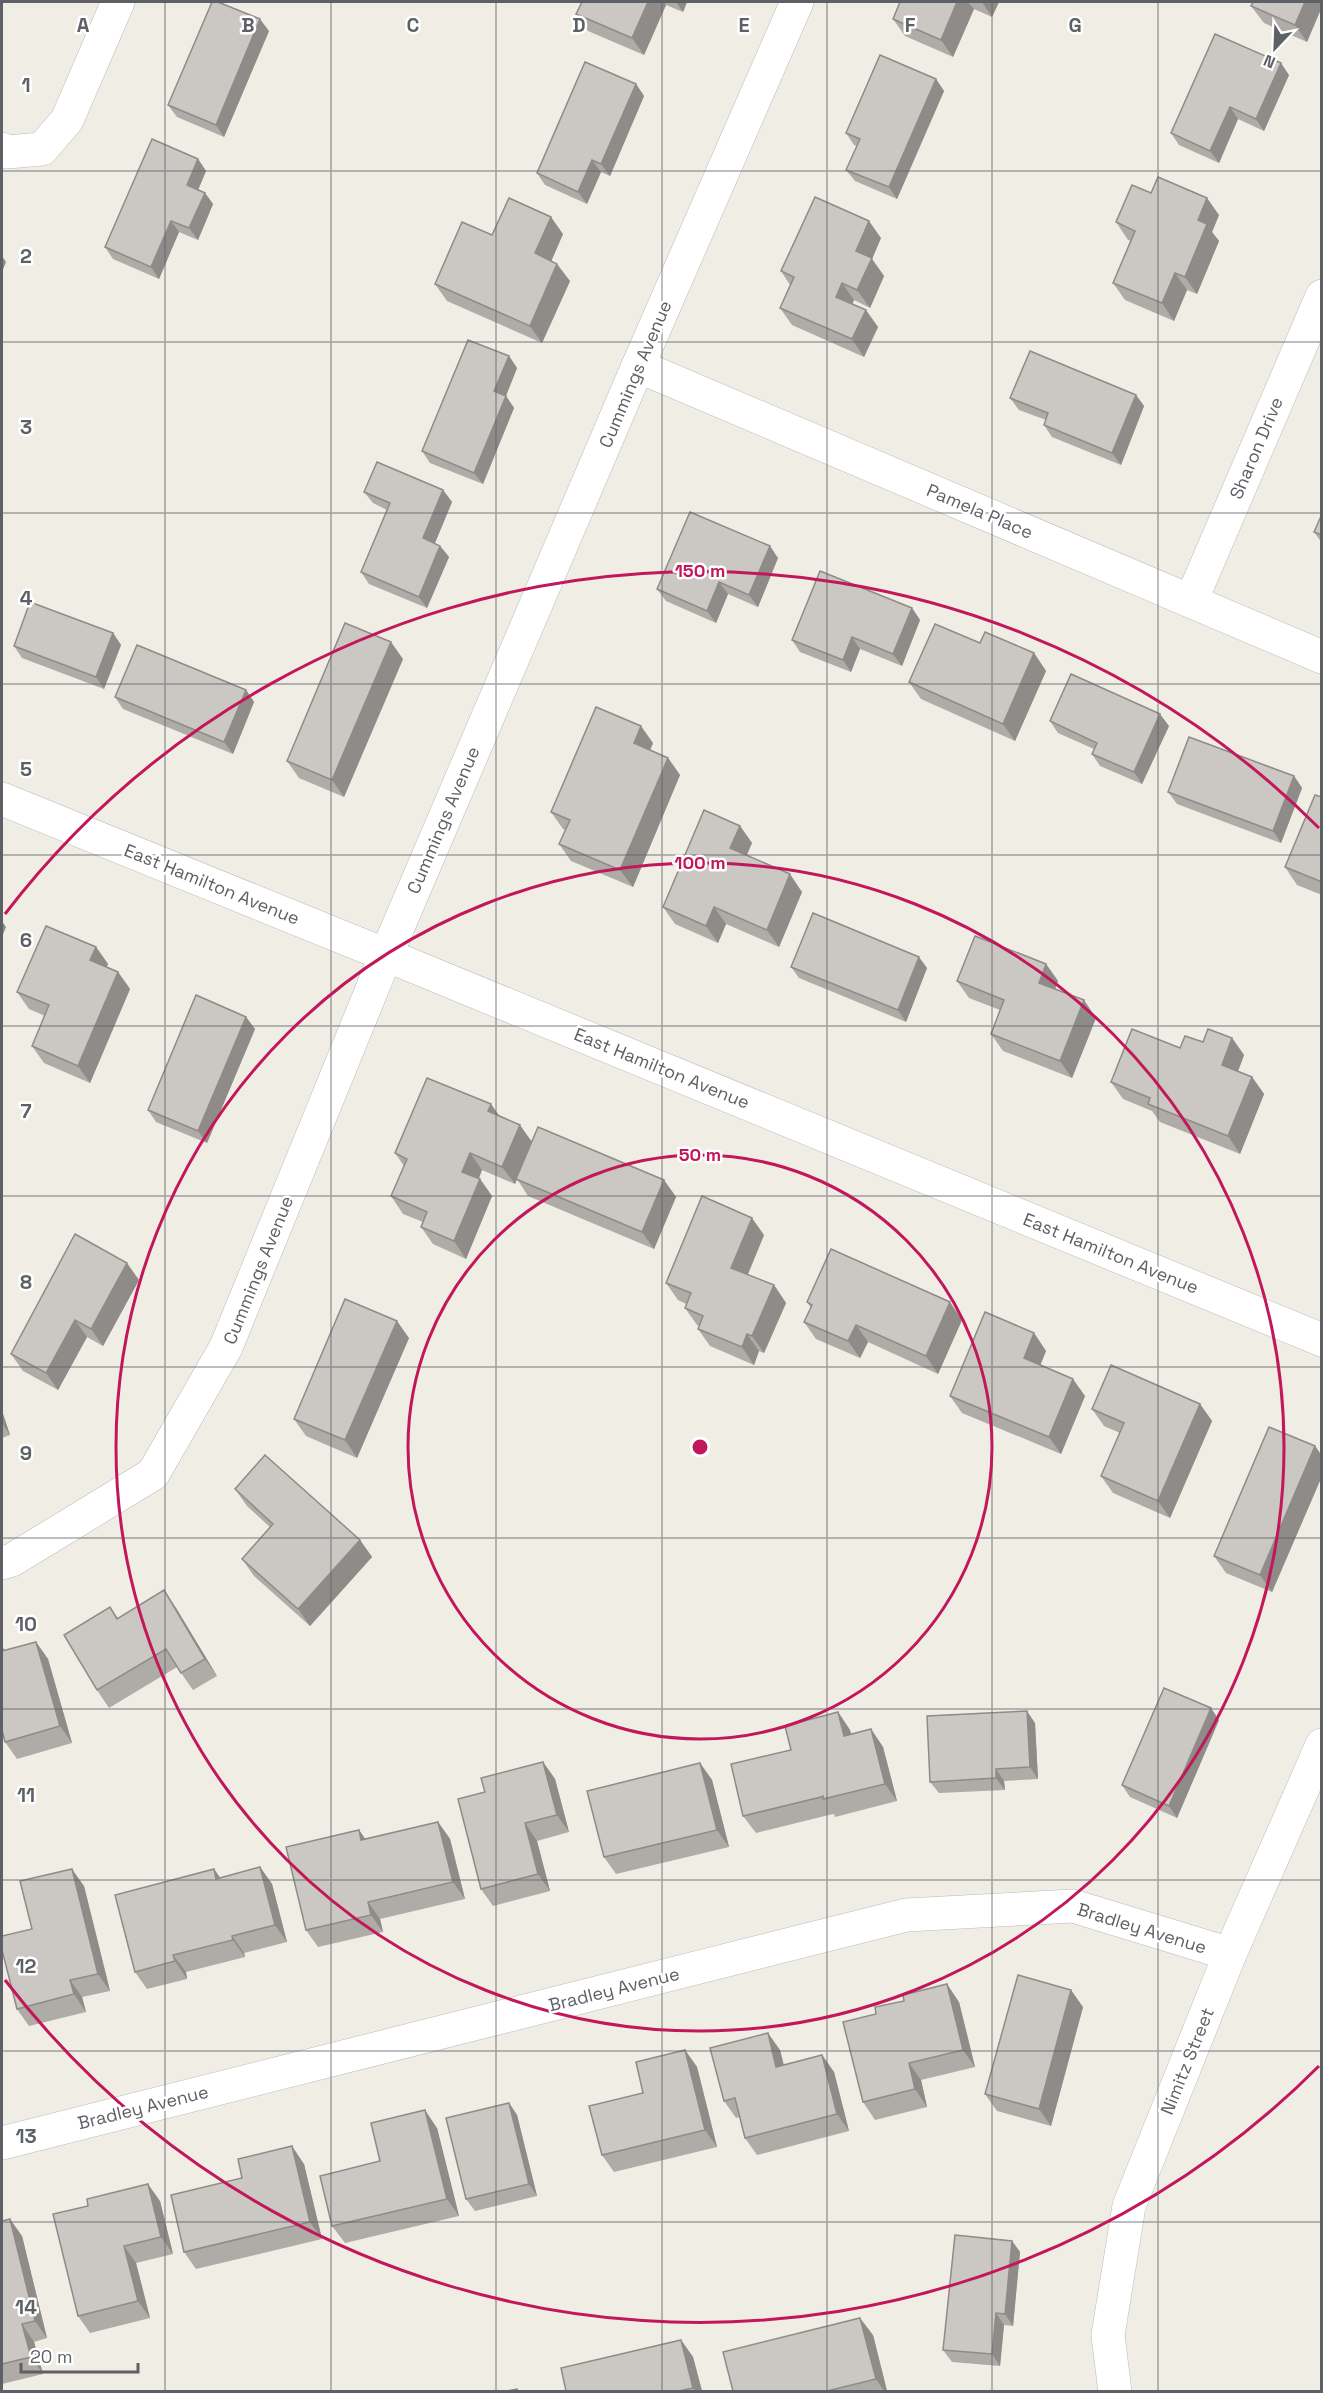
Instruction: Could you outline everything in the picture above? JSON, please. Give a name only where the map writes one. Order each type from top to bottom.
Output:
[{"type":"street","points":[[2,149],[7,152],[42,149],[67,120],[117,2]]},
{"type":"street","name":"Cummings Avenue","points":[[2,1563],[12,1560],[153,1474],[226,1347],[386,955],[638,366],[797,2]]},
{"type":"street","name":"Sharon Drive","points":[[1191,601],[1322,296]]},
{"type":"street","name":"Pamela Place","points":[[638,366],[1322,657]]},
{"type":"street","name":"East Hamilton Avenue","points":[[2,799],[1322,1340]]},
{"type":"street","name":"Nimitz Street","points":[[1115,2391],[1108,2335],[1129,2206],[1230,1954],[1322,1745]]},
{"type":"street","name":"Bradley Avenue","points":[[2,2143],[906,1915],[1073,1906],[1230,1954]]},
{"type":"building","points":[[212,2],[218,2],[260,19],[216,125],[168,105]]},
{"type":"building","points":[[582,2],[648,2],[632,38],[576,14]]},
{"type":"building","points":[[900,2],[957,2],[941,40],[893,19]]},
{"type":"building","points":[[1253,2],[1305,2],[1295,25],[1251,6]]},
{"type":"building","points":[[1215,34],[1281,63],[1256,119],[1230,107],[1210,151],[1171,133]]},
{"type":"building","points":[[880,55],[936,79],[889,187],[846,170],[860,139],[846,133]]},
{"type":"building","points":[[585,62],[636,84],[601,164],[592,160],[578,192],[537,173]]},
{"type":"building","points":[[152,139],[198,159],[187,185],[205,193],[189,228],[171,221],[151,267],[105,247]]},
{"type":"building","points":[[1158,177],[1207,198],[1198,220],[1207,224],[1185,277],[1175,273],[1162,303],[1113,283],[1135,231],[1116,222],[1132,185],[1151,193]]},
{"type":"building","points":[[815,197],[869,221],[856,251],[872,258],[857,290],[842,283],[836,297],[866,310],[852,339],[780,308],[794,277],[781,271]]},
{"type":"building","points":[[509,198],[551,217],[535,253],[557,264],[530,326],[435,284],[462,222],[492,235]]},
{"type":"building","points":[[468,340],[509,356],[494,391],[506,396],[474,473],[422,451]]},
{"type":"building","points":[[1030,351],[1136,395],[1112,453],[1044,425],[1048,413],[1010,398]]},
{"type":"building","points":[[377,462],[443,490],[423,538],[440,546],[419,597],[361,572],[390,503],[364,492]]},
{"type":"building","points":[[690,512],[770,546],[749,595],[719,582],[707,611],[657,589]]},
{"type":"building","points":[[1322,514],[1322,535],[1314,532]]},
{"type":"building","points":[[820,571],[912,608],[893,654],[852,637],[843,660],[792,640]]},
{"type":"building","points":[[30,602],[113,633],[96,677],[14,646]]},
{"type":"building","points":[[345,623],[391,642],[332,780],[287,761]]},
{"type":"building","points":[[935,624],[980,643],[985,632],[1034,653],[1003,724],[909,682]]},
{"type":"building","points":[[137,645],[246,690],[224,742],[115,697]]},
{"type":"building","points":[[1071,674],[1160,714],[1134,772],[1092,754],[1097,743],[1050,721]]},
{"type":"building","points":[[596,707],[641,726],[634,743],[668,758],[620,870],[559,844],[570,820],[551,812]]},
{"type":"building","points":[[1189,737],[1294,776],[1273,831],[1168,792]]},
{"type":"building","points":[[1315,795],[1322,797],[1322,882],[1285,867]]},
{"type":"building","points":[[704,810],[740,826],[730,848],[790,874],[767,930],[714,907],[706,926],[663,907]]},
{"type":"building","points":[[813,913],[919,957],[898,1010],[791,967]]},
{"type":"building","points":[[46,926],[96,947],[90,960],[118,972],[78,1066],[32,1046],[49,1005],[17,992]]},
{"type":"building","points":[[975,936],[1046,964],[1039,983],[1084,1000],[1060,1061],[991,1034],[1004,1000],[957,981]]},
{"type":"building","points":[[196,995],[246,1017],[198,1131],[148,1110]]},
{"type":"building","points":[[1132,1029],[1180,1048],[1185,1036],[1203,1042],[1208,1029],[1232,1038],[1222,1065],[1252,1077],[1228,1136],[1148,1104],[1150,1098],[1111,1082]]},
{"type":"building","points":[[427,1078],[491,1104],[488,1111],[520,1125],[502,1167],[470,1153],[462,1172],[480,1179],[454,1241],[421,1227],[427,1212],[391,1196],[407,1159],[395,1153]]},
{"type":"building","points":[[538,1127],[664,1180],[642,1232],[516,1179]]},
{"type":"building","points":[[702,1196],[752,1218],[731,1268],[774,1285],[752,1336],[747,1334],[742,1347],[698,1329],[703,1316],[685,1308],[691,1293],[666,1283]]},
{"type":"building","points":[[75,1234],[127,1263],[91,1329],[75,1320],[46,1373],[11,1354]]},
{"type":"building","points":[[831,1249],[950,1302],[926,1356],[856,1325],[848,1341],[804,1322],[812,1305],[807,1302]]},
{"type":"building","points":[[345,1299],[397,1321],[345,1440],[294,1419]]},
{"type":"building","points":[[985,1312],[1034,1333],[1024,1358],[1073,1379],[1049,1437],[950,1396]]},
{"type":"building","points":[[1111,1365],[1200,1404],[1158,1501],[1101,1476],[1124,1423],[1092,1409]]},
{"type":"building","points":[[1269,1427],[1315,1446],[1260,1575],[1214,1556]]},
{"type":"building","points":[[265,1455],[360,1540],[298,1609],[242,1559],[273,1524],[235,1489]]},
{"type":"building","points":[[164,1590],[205,1659],[181,1673],[166,1649],[97,1690],[64,1635],[110,1607],[117,1619]]},
{"type":"building","points":[[36,1642],[60,1726],[5,1742],[2,1730],[2,1651]]},
{"type":"building","points":[[1164,1688],[1211,1708],[1169,1806],[1122,1785]]},
{"type":"building","points":[[1027,1711],[1030,1767],[996,1769],[996,1778],[930,1782],[927,1716]]},
{"type":"building","points":[[838,1712],[844,1736],[871,1729],[885,1784],[823,1799],[823,1796],[743,1816],[731,1764],[791,1750],[785,1726]]},
{"type":"building","points":[[543,1762],[557,1815],[525,1823],[538,1874],[481,1889],[458,1799],[485,1792],[481,1778]]},
{"type":"building","points":[[700,1763],[717,1830],[604,1857],[587,1791]]},
{"type":"building","points":[[438,1822],[453,1882],[368,1902],[371,1915],[306,1930],[286,1847],[359,1830],[361,1840]]},
{"type":"building","points":[[260,1867],[275,1925],[232,1936],[233,1940],[173,1955],[175,1961],[135,1972],[115,1895],[214,1869],[216,1879]]},
{"type":"building","points":[[72,1869],[98,1974],[70,1980],[74,1994],[17,2009],[2,1950],[2,1936],[32,1929],[20,1881]]},
{"type":"building","points":[[1018,1975],[1071,1990],[1039,2109],[985,2094]]},
{"type":"building","points":[[947,1984],[963,2050],[909,2063],[915,2089],[863,2102],[843,2022],[876,2014],[875,2007],[904,2001],[903,1995]]},
{"type":"building","points":[[768,2033],[776,2067],[822,2055],[837,2114],[745,2138],[735,2098],[724,2101],[710,2048]]},
{"type":"building","points":[[685,2050],[705,2130],[602,2155],[589,2106],[643,2093],[636,2062]]},
{"type":"building","points":[[509,2103],[529,2184],[466,2199],[446,2118]]},
{"type":"building","points":[[425,2110],[447,2199],[332,2226],[320,2176],[380,2161],[371,2123]]},
{"type":"building","points":[[292,2146],[310,2222],[184,2252],[171,2195],[242,2178],[238,2159]]},
{"type":"building","points":[[148,2184],[161,2237],[124,2246],[138,2301],[78,2316],[53,2214],[88,2206],[87,2199]]},
{"type":"building","points":[[10,2219],[35,2321],[22,2324],[31,2357],[2,2364],[2,2221]]},
{"type":"building","points":[[955,2235],[1012,2241],[1005,2314],[996,2313],[992,2354],[943,2350]]},
{"type":"building","points":[[860,2318],[876,2379],[827,2391],[733,2391],[723,2352]]},
{"type":"building","points":[[681,2340],[693,2388],[679,2391],[566,2391],[561,2368]]}]
